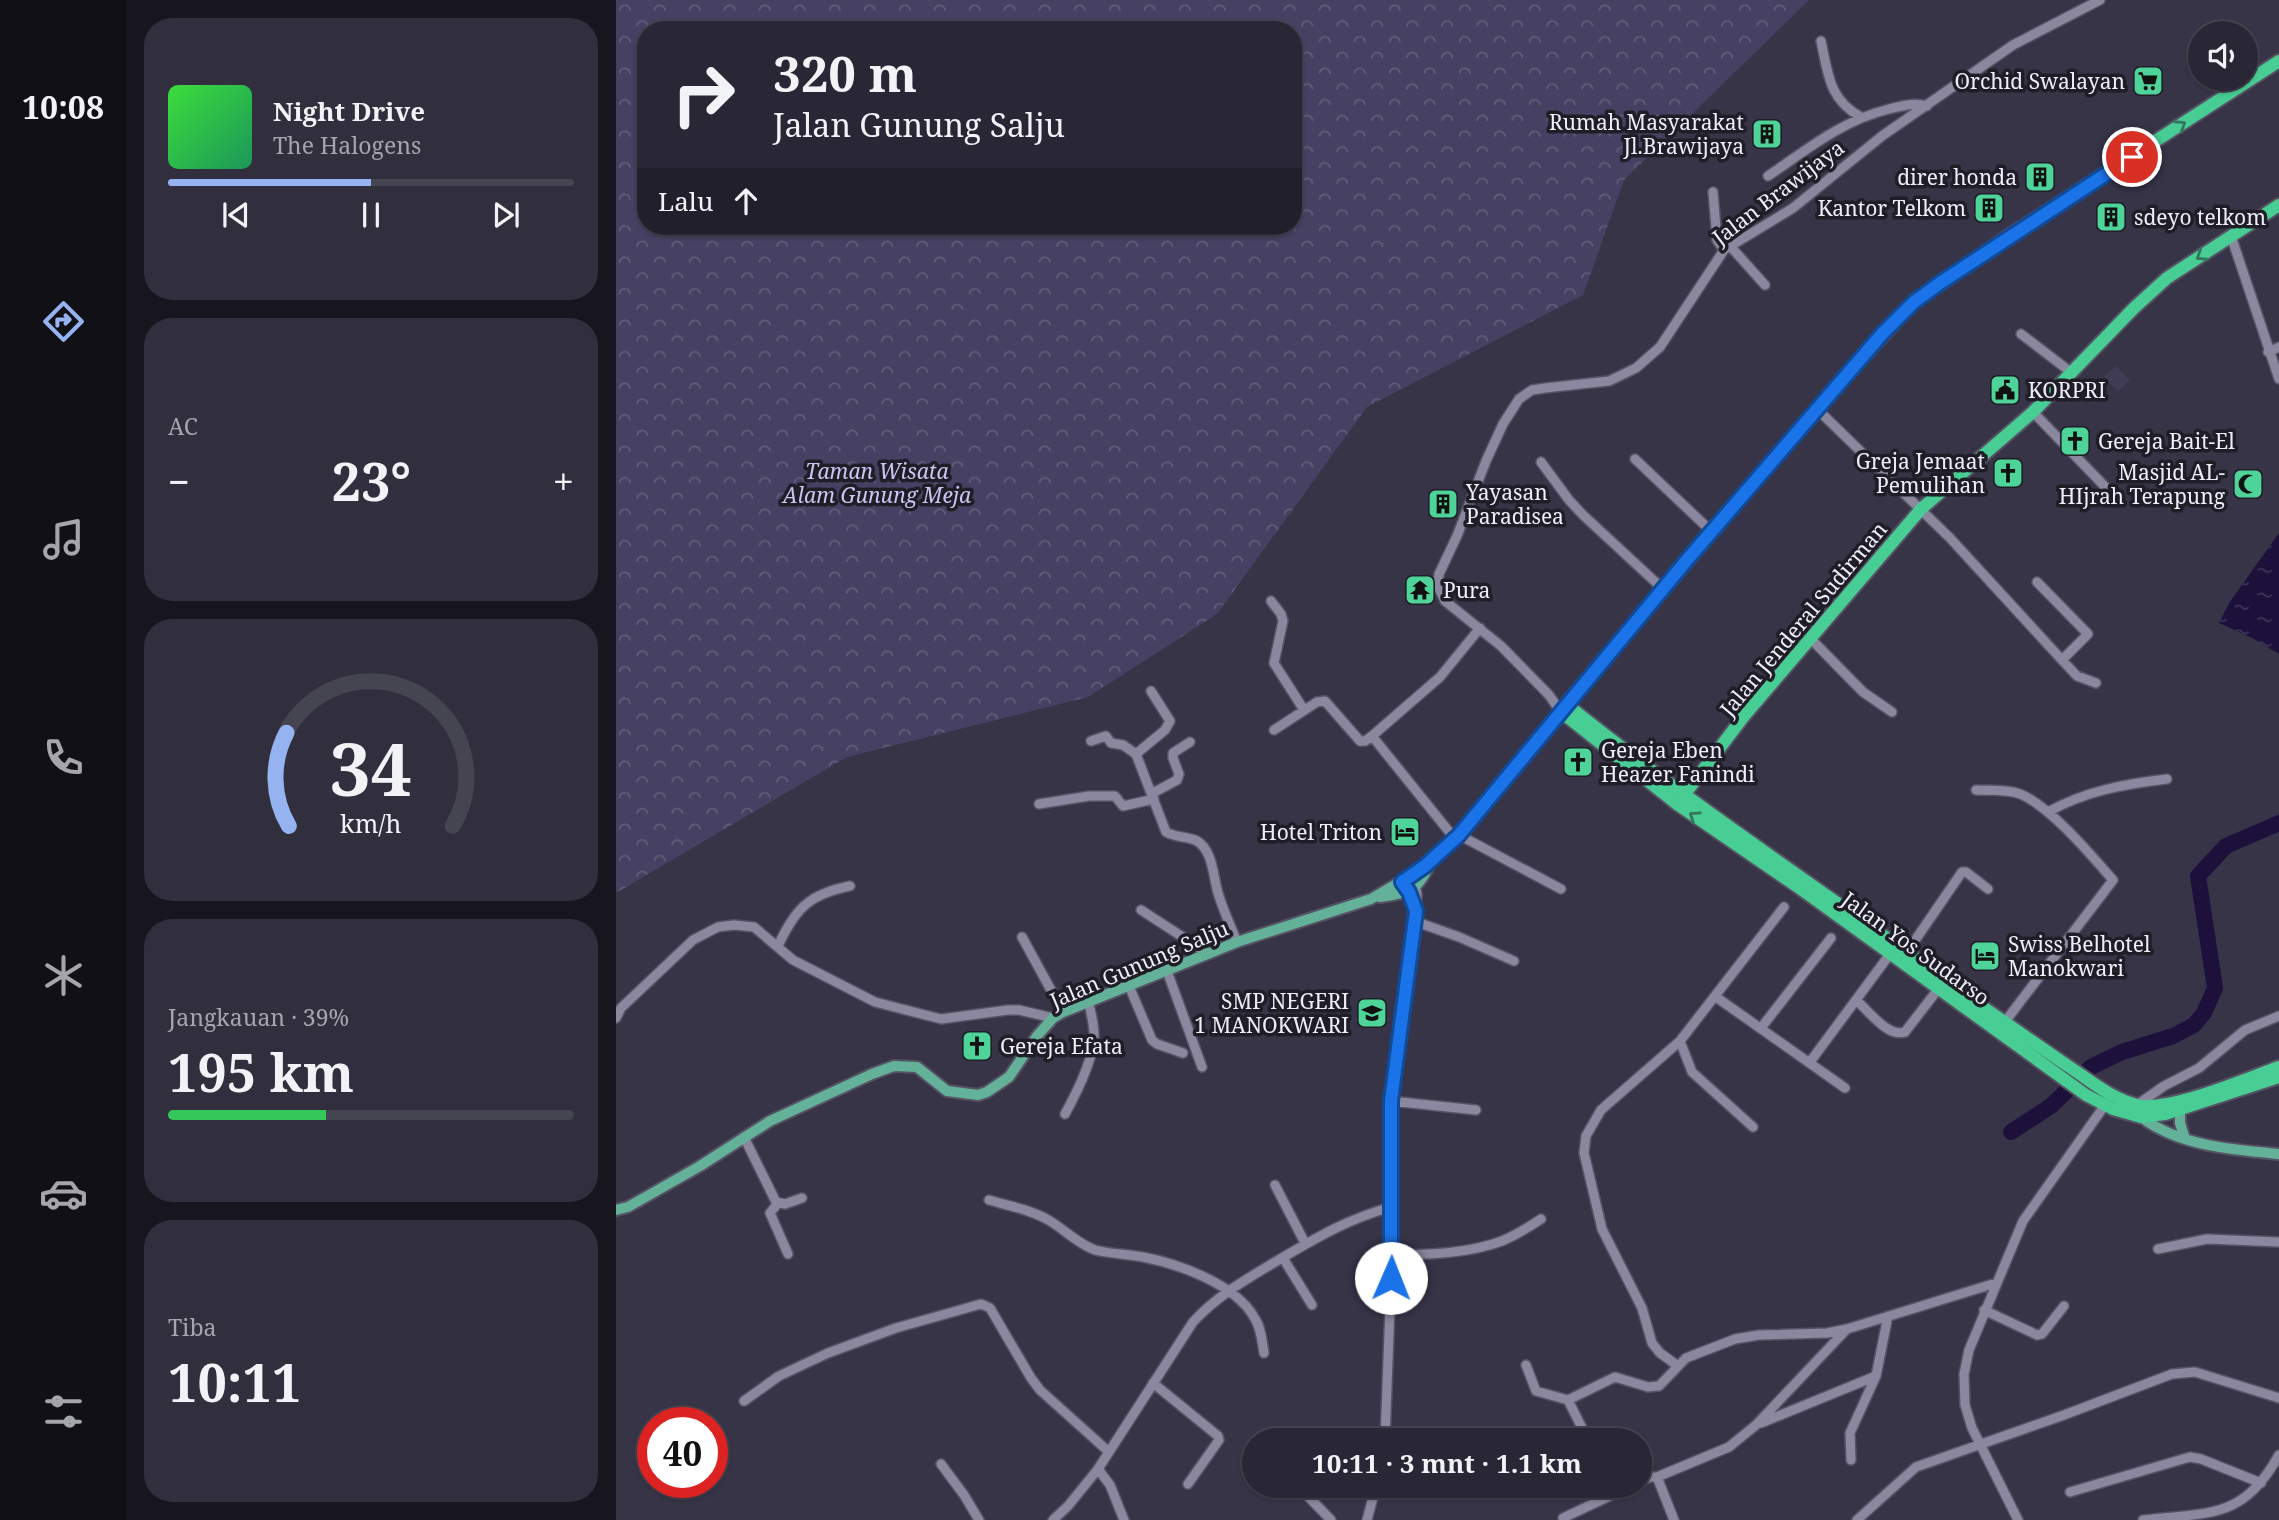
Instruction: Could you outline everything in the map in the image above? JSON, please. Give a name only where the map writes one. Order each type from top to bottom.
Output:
[{"type":"highway","points":[[1563,707],[1882,334],[1914,302],[2007,237],[2279,61]]},
{"type":"highway","name":"Jalan Jenderal Sudirman","points":[[1684,795],[1744,716],[1921,509],[2033,412],[2134,308],[2167,278],[2279,205]]},
{"type":"highway","name":"Jalan Yos Sudarso","points":[[1563,707],[1831,904],[1890,954],[2067,1073]]},
{"type":"highway","name":"Jalan Yos Sudarso","points":[[1563,707],[1677,804],[1907,953],[2004,1023],[2090,1090],[2105,1105],[2122,1112],[2165,1114],[2279,1077]]},
{"type":"highway","name":"Jalan Yos Sudarso","points":[[2139,1111],[2151,1105],[2191,1097],[2279,1067]]},
{"type":"highway","name":"Jalan Yos Sudarso","points":[[2090,1090],[2122,1100],[2139,1111]]},
{"type":"main road","name":"Jalan Gunung Salju","points":[[1371,899],[1402,882],[1431,861],[1457,837],[1563,707]]},
{"type":"main road","name":"Jalan Gunung Salju","points":[[616,1210],[628,1207],[700,1166],[771,1121],[894,1066],[918,1067],[947,1091],[978,1095],[998,1086],[1009,1077],[1037,1037],[1058,1015],[1237,942],[1371,899],[1413,889],[1422,882],[1431,861]]},
{"type":"main road","points":[[2180,1108],[2180,1123],[2185,1139]]},
{"type":"main road","points":[[2139,1111],[2157,1128],[2185,1139],[2279,1154]]},
{"type":"street","name":"Jalan Brawijaya","points":[[1563,707],[1480,628],[1445,601],[1438,586],[1439,574],[1486,461],[1514,405],[1532,390],[1609,381],[1636,368],[1660,347],[1728,248],[1793,208],[1882,136],[2013,45],[2100,0]]},
{"type":"street","points":[[1821,41],[1830,84],[1848,110],[1861,117]]},
{"type":"street","points":[[1768,176],[1841,125],[1902,106],[1927,106]]},
{"type":"street","points":[[1713,192],[1717,240],[1765,285]]},
{"type":"street","points":[[2231,236],[2279,379]]},
{"type":"street","points":[[2021,334],[2072,373]]},
{"type":"street","points":[[2268,352],[2279,347]]},
{"type":"street","points":[[1817,409],[1980,568],[2077,676],[2096,683]]},
{"type":"street","points":[[2033,412],[2116,498]]},
{"type":"street","points":[[1635,458],[1712,532]]},
{"type":"street","points":[[1541,462],[1583,515],[1663,589]]},
{"type":"street","points":[[2037,582],[2088,634],[2062,660]]},
{"type":"street","points":[[1271,601],[1282,617],[1274,663],[1304,710]]},
{"type":"street","points":[[1274,730],[1317,702],[1325,701],[1360,741],[1365,741],[1440,677],[1480,628]]},
{"type":"street","points":[[1810,638],[1863,692],[1892,712]]},
{"type":"street","points":[[1136,754],[1165,730],[1170,721],[1151,691]]},
{"type":"street","points":[[1091,741],[1106,736],[1111,743],[1123,745],[1136,754],[1166,832],[1197,841],[1207,854],[1237,942]]},
{"type":"street","points":[[1372,736],[1457,837],[1561,889]]},
{"type":"street","points":[[1040,804],[1088,796],[1115,796],[1123,806],[1154,796],[1179,777],[1173,753],[1190,742]]},
{"type":"street","points":[[2048,812],[2090,793],[2132,783],[2167,779]]},
{"type":"street","points":[[1976,790],[2021,795],[2048,812],[2113,881],[2004,1023]]},
{"type":"street","points":[[1907,953],[1962,872],[1966,872],[1989,889]]},
{"type":"street","points":[[1385,1428],[1392,1253],[1391,1101],[1415,916],[1412,874]]},
{"type":"street","points":[[1402,882],[1413,889]]},
{"type":"street","points":[[778,946],[790,922],[808,901],[828,891],[850,886]]},
{"type":"street","points":[[1678,1366],[1660,1353],[1652,1343],[1642,1308],[1607,1243],[1599,1219],[1584,1146],[1586,1136],[1601,1110],[1681,1041],[1784,907]]},
{"type":"street","points":[[1141,910],[1209,954]]},
{"type":"street","points":[[1415,916],[1514,961]]},
{"type":"street","points":[[616,1018],[621,1008],[693,940],[718,927],[734,925],[754,928],[793,960],[875,1002],[935,1018],[1020,1010],[1058,1015]]},
{"type":"street","points":[[1022,937],[1058,1015]]},
{"type":"street","points":[[1761,1028],[1831,938]]},
{"type":"street","points":[[1810,1062],[1890,954]]},
{"type":"street","points":[[1167,971],[1202,1067]]},
{"type":"street","points":[[1129,986],[1154,1043],[1183,1053]]},
{"type":"street","points":[[1856,1000],[1890,1033],[1899,1034],[1905,1032],[1939,988]]},
{"type":"street","points":[[1716,997],[1845,1088]]},
{"type":"street","points":[[1065,1114],[1073,1101],[1092,1047],[1094,1036],[1088,1002]]},
{"type":"street","points":[[2139,1111],[2164,1086],[2199,1068],[2235,1036],[2279,1016]]},
{"type":"street","points":[[1681,1041],[1692,1072],[1753,1127]]},
{"type":"street","points":[[1391,1101],[1476,1110]]},
{"type":"street","points":[[2018,1520],[1980,1445],[1965,1405],[1969,1350],[2028,1213],[2105,1105]]},
{"type":"street","points":[[744,1136],[770,1193],[778,1203],[785,1204],[802,1198]]},
{"type":"street","points":[[1275,1185],[1306,1243]]},
{"type":"street","points":[[989,1200],[1037,1214],[1097,1250],[1161,1262],[1228,1290],[1238,1297],[1254,1317],[1264,1353]]},
{"type":"street","points":[[778,1203],[770,1213],[788,1254]]},
{"type":"street","points":[[1053,1520],[1069,1506],[1098,1469],[1193,1322],[1228,1290],[1306,1243],[1358,1217],[1391,1208]]},
{"type":"street","points":[[1392,1253],[1431,1254],[1494,1244],[1541,1219]]},
{"type":"street","points":[[2158,1249],[2207,1239],[2279,1242]]},
{"type":"street","points":[[1283,1258],[1312,1305]]},
{"type":"street","points":[[1526,1365],[1536,1391],[1568,1400],[1615,1377],[1648,1387],[1659,1386],[1693,1353],[1749,1335],[1827,1333],[1847,1329],[1996,1283]]},
{"type":"street","points":[[744,1401],[779,1376],[828,1353],[896,1328],[981,1304],[990,1308],[1040,1391],[1109,1452]]},
{"type":"street","points":[[1984,1310],[2037,1335],[2042,1334],[2064,1306]]},
{"type":"street","points":[[1851,1460],[1850,1433],[1875,1376],[1888,1316]]},
{"type":"street","points":[[1652,1477],[1730,1447],[1756,1424],[1847,1329]]},
{"type":"street","points":[[1857,1520],[1916,1467],[2156,1379],[2183,1372],[2195,1372],[2279,1398]]},
{"type":"street","points":[[1756,1424],[1875,1376]]},
{"type":"street","points":[[1153,1383],[1218,1436],[1219,1440],[1188,1483]]},
{"type":"street","points":[[1568,1400],[1581,1428]]},
{"type":"street","points":[[2143,1520],[2216,1514],[2240,1503],[2260,1483],[2279,1455]]},
{"type":"street","points":[[2070,1492],[2190,1457],[2260,1483]]},
{"type":"street","points":[[941,1464],[979,1520]]},
{"type":"street","points":[[1098,1469],[1110,1485],[1124,1520]]},
{"type":"street","points":[[1657,1477],[1674,1520]]},
{"type":"street","points":[[1310,1498],[1331,1520]]},
{"type":"street","points":[[1367,1520],[1373,1498]]},
{"type":"street","points":[[1563,1518],[1597,1498]]},
{"type":"shaded area","points":[[2116,366],[2130,380],[2118,392],[2104,377]]},
{"type":"green space","name":"Taman Wisata Alam Gunung Meja","points":[[616,0],[1809,0],[1624,180],[1583,295],[1367,407],[1217,614],[1088,697],[847,757],[616,893]]},
{"type":"water","points":[[2279,533],[2279,654],[2219,623],[2229,603]]},
{"type":"waterway","points":[[2011,1132],[2051,1106],[2091,1067],[2122,1052],[2173,1036],[2194,1025],[2204,1013],[2215,988],[2198,876],[2226,846],[2279,823]]},
{"type":"place","name":"Orchid Swalayan","points":[[2148,81]]},
{"type":"place","name":"Rumah Masyarakat Jl.Brawijaya","points":[[1767,134]]},
{"type":"place","name":"direr honda","points":[[2040,177]]},
{"type":"place","name":"Kantor Telkom","points":[[1989,208]]},
{"type":"place","name":"sdeyo telkom","points":[[2111,217]]},
{"type":"place","name":"KORPRI","points":[[2005,390]]},
{"type":"place","name":"Gereja Bait-El","points":[[2075,441]]},
{"type":"place","name":"Greja Jemaat Pemulihan","points":[[2008,473]]},
{"type":"place","name":"Masjid AL- HIjrah Terapung","points":[[2248,484]]},
{"type":"place","name":"Yayasan Paradisea","points":[[1443,504]]},
{"type":"place","name":"Pura","points":[[1420,590]]},
{"type":"place","name":"Gereja Eben Heazer Fanindi","points":[[1578,762]]},
{"type":"place","name":"Hotel Triton","points":[[1405,832]]},
{"type":"place","name":"Swiss Belhotel Manokwari","points":[[1985,956]]},
{"type":"place","name":"SMP NEGERI 1 MANOKWARI","points":[[1372,1013]]},
{"type":"place","name":"Gereja Efata","points":[[977,1046]]},
{"type":"route","points":[[1391,1278],[1391,1101],[1416,911],[1402,882],[1425,866],[1459,835],[1687,560],[1838,384],[1914,302],[2007,237],[2132,157]]}]
